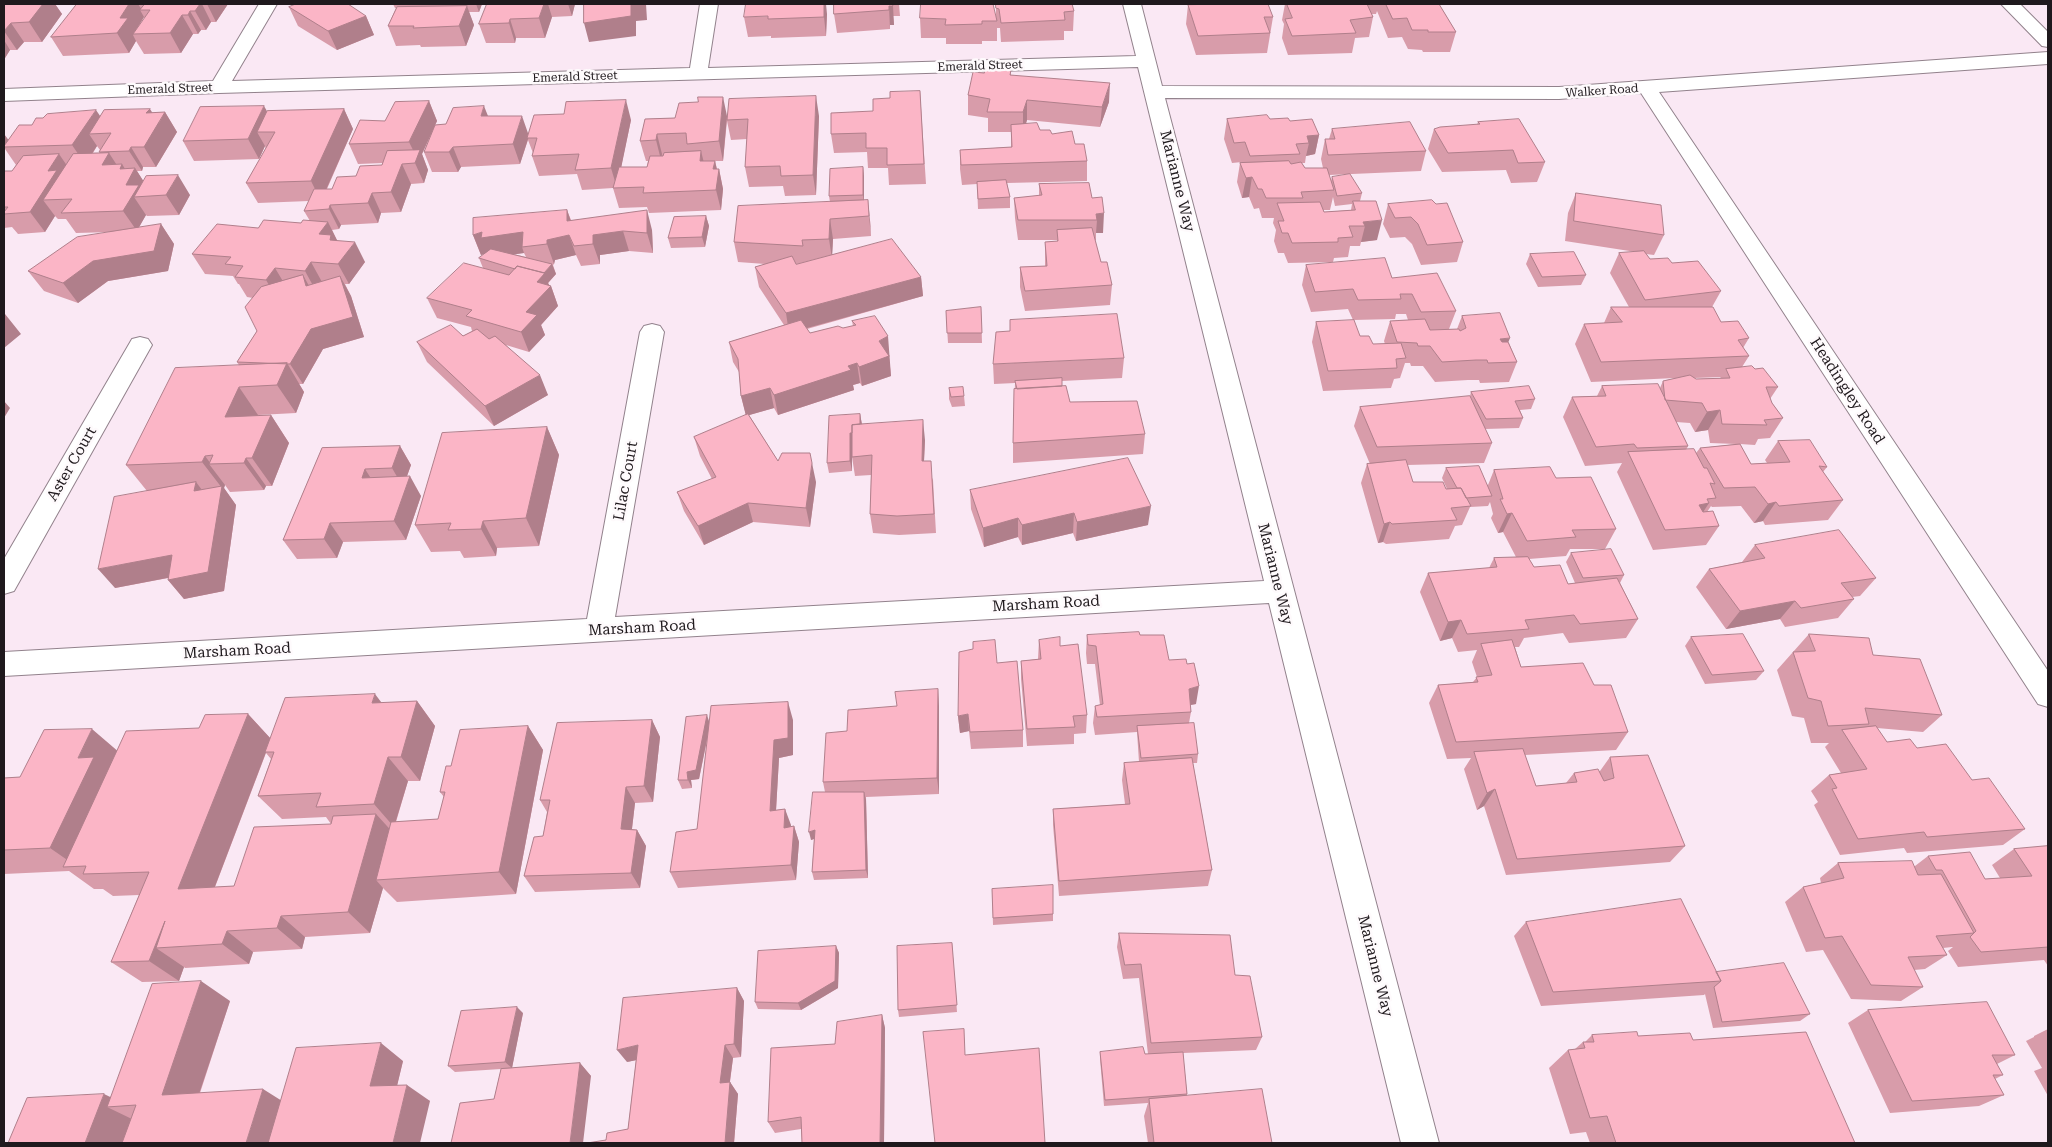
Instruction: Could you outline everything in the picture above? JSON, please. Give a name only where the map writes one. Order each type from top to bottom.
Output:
[{"type":"street","points":[[219,87],[268,4]]},
{"type":"street","points":[[698,74],[709,4]]},
{"type":"street","name":"Marianne Way","points":[[1132,4],[1420,1143]]},
{"type":"street","points":[[2015,8],[2038,12]]},
{"type":"street","points":[[2015,8],[2048,42]]},
{"type":"street","name":"Walker Road","points":[[1155,92],[1559,93],[2048,58]]},
{"type":"street","name":"Emerald Street","points":[[4,95],[219,87],[1146,61]]},
{"type":"street","name":"Headingley Road","points":[[1646,88],[2048,694]]},
{"type":"street","name":"Lilac Court","points":[[599,630],[652,332]]},
{"type":"street","name":"Aster Court","points":[[4,583],[140,344]]},
{"type":"street","name":"Marsham Road","points":[[4,664],[1279,591]]},
{"type":"building","points":[[4,4],[43,4],[29,22],[11,23],[4,31]]},
{"type":"building","points":[[77,4],[129,4],[120,18],[128,18],[117,33],[51,37]]},
{"type":"building","points":[[145,4],[200,4],[195,11],[190,11],[188,15],[182,15],[170,33],[133,34],[150,10],[140,10]]},
{"type":"building","points":[[296,4],[348,4],[366,16],[328,31],[289,7]]},
{"type":"building","points":[[487,4],[544,4],[539,18],[510,19],[509,23],[479,24]]},
{"type":"building","points":[[584,4],[631,4],[631,16],[584,23]]},
{"type":"building","points":[[746,4],[824,4],[824,17],[768,19],[768,16],[744,17]]},
{"type":"building","points":[[834,4],[892,4],[893,6],[889,6],[889,10],[834,14]]},
{"type":"building","points":[[921,4],[993,4],[997,21],[982,21],[982,24],[945,25],[946,19],[920,18]]},
{"type":"building","points":[[996,4],[1072,4],[1074,11],[1064,12],[1065,20],[1001,23],[999,9],[996,8]]},
{"type":"building","points":[[1268,4],[1273,17],[1264,17],[1270,33],[1198,36],[1188,5]]},
{"type":"building","points":[[1287,4],[1367,4],[1373,17],[1350,20],[1356,33],[1292,36],[1285,19],[1292,18]]},
{"type":"building","points":[[1386,4],[1439,4],[1456,32],[1412,30],[1407,18],[1393,19]]},
{"type":"building","points":[[467,6],[459,26],[413,28],[414,26],[388,26],[397,7]]},
{"type":"building","points":[[985,68],[1011,70],[1010,75],[1110,83],[1102,107],[1027,100],[1023,112],[987,112],[990,99],[968,95],[973,72],[984,73]]},
{"type":"building","points":[[920,91],[924,164],[887,165],[887,148],[866,148],[866,133],[831,134],[831,113],[873,111],[873,99],[890,98],[890,92]]},
{"type":"building","points":[[816,96],[813,175],[781,176],[780,166],[745,167],[748,119],[727,120],[729,99]]},
{"type":"building","points":[[698,97],[723,97],[719,141],[687,144],[686,133],[657,134],[656,140],[640,141],[645,119],[675,118],[679,103],[698,102]]},
{"type":"building","points":[[626,100],[611,168],[575,170],[579,154],[532,156],[537,138],[527,138],[534,115],[564,114],[566,102]]},
{"type":"building","points":[[429,101],[409,142],[349,144],[360,120],[385,121],[395,102]]},
{"type":"building","points":[[264,106],[248,139],[183,141],[200,107]]},
{"type":"building","points":[[484,106],[481,116],[522,116],[513,144],[453,147],[449,152],[424,152],[435,125],[446,124],[453,108]]},
{"type":"building","points":[[150,109],[146,113],[165,112],[144,147],[131,147],[129,151],[99,152],[111,133],[89,134],[104,110]]},
{"type":"building","points":[[344,109],[311,181],[246,183],[275,132],[257,132],[267,111]]},
{"type":"building","points":[[96,110],[72,145],[4,147],[19,125],[32,125],[36,118],[43,118],[47,114]]},
{"type":"building","points":[[1267,115],[1270,119],[1288,118],[1290,121],[1312,119],[1319,135],[1307,136],[1309,143],[1296,144],[1300,154],[1250,156],[1245,142],[1234,143],[1227,119]]},
{"type":"building","points":[[1519,119],[1545,162],[1518,163],[1513,150],[1448,153],[1434,129],[1480,124],[1478,122]]},
{"type":"building","points":[[1410,122],[1426,151],[1328,155],[1325,139],[1335,139],[1332,129]]},
{"type":"building","points":[[1037,123],[1040,130],[1050,130],[1052,134],[1072,131],[1075,144],[1084,144],[1087,161],[961,165],[960,150],[1012,147],[1011,125]]},
{"type":"building","points":[[420,150],[415,163],[402,164],[391,192],[372,193],[368,203],[330,205],[329,209],[304,211],[314,189],[332,189],[337,177],[356,176],[360,166],[382,165],[387,151]]},
{"type":"building","points":[[701,151],[700,161],[715,161],[713,169],[719,169],[716,190],[643,193],[644,187],[613,188],[619,167],[647,167],[650,156],[663,156],[664,153]]},
{"type":"building","points":[[109,153],[102,165],[122,164],[120,169],[135,168],[126,185],[139,185],[123,211],[61,213],[72,199],[43,200],[73,154]]},
{"type":"building","points":[[59,154],[48,171],[57,170],[30,212],[4,214],[8,207],[4,207],[4,171],[12,171],[23,156]]},
{"type":"building","points":[[1289,161],[1291,164],[1301,162],[1305,168],[1327,168],[1334,190],[1301,192],[1303,198],[1266,198],[1262,189],[1258,189],[1252,177],[1246,178],[1240,163]]},
{"type":"building","points":[[863,167],[863,195],[829,196],[830,169]]},
{"type":"building","points":[[1350,174],[1362,193],[1337,196],[1332,177]]},
{"type":"building","points":[[178,175],[166,195],[134,197],[146,176]]},
{"type":"building","points":[[1006,180],[1010,197],[978,199],[977,182]]},
{"type":"building","points":[[1089,183],[1092,198],[1102,197],[1104,213],[1096,214],[1097,220],[1018,220],[1014,198],[1042,195],[1039,184]]},
{"type":"building","points":[[1576,193],[1661,205],[1664,235],[1574,221]]},
{"type":"building","points":[[868,200],[869,216],[830,219],[829,239],[802,240],[803,246],[734,242],[738,206]]},
{"type":"building","points":[[1432,200],[1436,204],[1447,203],[1463,242],[1427,245],[1418,224],[1411,217],[1395,218],[1388,204]]},
{"type":"building","points":[[1353,201],[1376,201],[1382,220],[1363,222],[1365,226],[1349,226],[1353,237],[1338,238],[1338,242],[1292,243],[1288,233],[1282,233],[1278,221],[1284,221],[1277,203],[1320,202],[1324,212],[1355,210]]},
{"type":"building","points":[[567,210],[567,221],[647,210],[647,233],[623,231],[593,235],[593,244],[574,246],[569,235],[547,240],[547,244],[522,247],[523,232],[481,238],[482,232],[473,235],[473,218]]},
{"type":"building","points":[[706,216],[702,237],[668,238],[674,217]]},
{"type":"building","points":[[264,220],[301,223],[303,220],[328,222],[319,234],[331,235],[330,240],[355,242],[338,264],[311,262],[305,271],[275,268],[266,280],[235,277],[243,266],[225,264],[231,257],[192,254],[217,224],[258,228]]},
{"type":"building","points":[[161,224],[154,251],[93,261],[63,283],[28,271],[77,237]]},
{"type":"building","points":[[1092,228],[1101,262],[1107,262],[1112,285],[1025,291],[1020,267],[1047,266],[1045,242],[1058,241],[1057,230]]},
{"type":"building","points":[[892,239],[921,277],[786,313],[755,267],[792,256],[796,264]]},
{"type":"building","points":[[491,249],[552,264],[544,273],[517,266],[515,269],[479,258]]},
{"type":"building","points":[[1644,251],[1650,259],[1668,258],[1672,263],[1698,261],[1721,291],[1645,300],[1619,253]]},
{"type":"building","points":[[1574,252],[1586,275],[1542,277],[1530,254]]},
{"type":"building","points":[[1385,258],[1392,278],[1437,273],[1456,311],[1421,312],[1412,294],[1400,294],[1401,299],[1358,300],[1353,289],[1315,292],[1306,265]]},
{"type":"building","points":[[464,263],[509,275],[517,266],[545,273],[537,282],[551,286],[526,312],[537,315],[521,332],[466,316],[472,310],[427,298]]},
{"type":"building","points":[[303,275],[306,286],[340,276],[353,317],[311,329],[290,364],[237,362],[257,331],[245,307],[261,287]]},
{"type":"building","points":[[981,307],[982,333],[947,333],[946,311]]},
{"type":"building","points":[[1611,307],[1713,307],[1721,322],[1738,321],[1749,338],[1738,340],[1749,356],[1601,362],[1584,324],[1622,322]]},
{"type":"building","points":[[1500,313],[1510,338],[1500,339],[1502,342],[1508,342],[1517,362],[1488,363],[1487,360],[1476,360],[1442,362],[1430,346],[1397,342],[1390,321],[1425,319],[1430,330],[1459,329],[1460,331],[1466,328],[1462,316]]},
{"type":"building","points":[[1117,314],[1124,358],[993,364],[996,332],[1010,331],[1010,320]]},
{"type":"building","points":[[875,316],[888,336],[879,341],[889,356],[859,367],[857,363],[848,366],[851,370],[774,395],[770,388],[741,396],[738,359],[729,342],[801,320],[810,333],[838,326],[843,328],[856,325],[852,321]]},
{"type":"building","points":[[1354,320],[1360,336],[1369,336],[1373,344],[1401,343],[1406,358],[1396,359],[1397,368],[1328,371],[1316,322]]},
{"type":"building","points":[[451,325],[463,336],[477,329],[489,339],[495,336],[540,375],[485,406],[417,342]]},
{"type":"building","points":[[287,363],[277,385],[239,387],[225,417],[271,415],[252,458],[246,458],[244,463],[209,464],[213,455],[205,456],[202,462],[126,465],[175,368]]},
{"type":"building","points":[[1752,366],[1755,369],[1763,368],[1778,387],[1766,387],[1772,403],[1783,418],[1764,420],[1767,425],[1722,424],[1720,410],[1707,412],[1702,403],[1665,400],[1663,381],[1690,375],[1696,379],[1730,378],[1726,369]]},
{"type":"building","points":[[1062,378],[1062,386],[1017,389],[1015,381]]},
{"type":"building","points":[[1658,384],[1688,446],[1637,448],[1634,444],[1596,447],[1572,397],[1606,396],[1602,386]]},
{"type":"building","points":[[1066,386],[1070,402],[1137,401],[1145,434],[1013,443],[1014,389]]},
{"type":"building","points":[[1529,386],[1535,399],[1515,401],[1523,418],[1486,419],[1471,392]]},
{"type":"building","points":[[963,387],[964,396],[951,397],[949,388]]},
{"type":"building","points":[[1470,396],[1492,443],[1377,447],[1360,407]]},
{"type":"building","points":[[748,414],[778,461],[782,453],[810,453],[812,463],[806,508],[748,503],[698,526],[677,492],[716,477],[694,437]]},
{"type":"building","points":[[860,414],[860,424],[852,425],[852,433],[850,433],[850,461],[827,463],[829,416]]},
{"type":"building","points":[[923,420],[922,461],[931,461],[934,514],[897,516],[870,514],[872,455],[852,457],[852,425]]},
{"type":"building","points":[[547,427],[526,518],[483,521],[481,529],[448,530],[451,523],[415,525],[442,433]]},
{"type":"building","points":[[1810,440],[1827,467],[1819,466],[1843,500],[1779,506],[1776,502],[1768,504],[1755,487],[1724,488],[1700,448],[1740,444],[1751,464],[1790,462],[1778,441]]},
{"type":"building","points":[[400,446],[392,468],[365,469],[362,478],[410,476],[394,521],[330,523],[324,539],[283,540],[322,448]]},
{"type":"building","points":[[1694,449],[1715,484],[1710,483],[1716,498],[1707,499],[1709,503],[1699,505],[1703,512],[1713,511],[1719,526],[1665,530],[1628,452]]},
{"type":"building","points":[[1128,458],[1151,506],[1077,522],[1074,513],[1022,525],[1018,518],[983,528],[970,490]]},
{"type":"building","points":[[1406,460],[1413,482],[1443,482],[1446,489],[1461,488],[1471,506],[1451,508],[1457,520],[1392,524],[1390,522],[1384,524],[1367,464]]},
{"type":"building","points":[[1479,466],[1492,496],[1466,498],[1461,488],[1457,488],[1446,468]]},
{"type":"building","points":[[1550,467],[1556,478],[1591,477],[1616,529],[1572,530],[1576,537],[1527,541],[1512,513],[1507,514],[1500,499],[1503,499],[1494,470]]},
{"type":"building","points":[[196,482],[194,491],[222,486],[208,572],[168,580],[172,555],[98,569],[114,497]]},
{"type":"building","points":[[1839,530],[1876,578],[1841,583],[1854,599],[1801,608],[1795,601],[1740,611],[1709,569],[1765,558],[1755,545]]},
{"type":"building","points":[[1611,549],[1624,575],[1583,578],[1571,553]]},
{"type":"building","points":[[1528,557],[1534,567],[1560,565],[1568,584],[1617,578],[1638,619],[1580,624],[1574,615],[1525,620],[1529,629],[1467,634],[1461,620],[1448,622],[1428,573],[1497,567],[1494,558]]},
{"type":"building","points":[[1139,632],[1140,635],[1164,635],[1169,660],[1186,659],[1187,664],[1194,663],[1199,686],[1189,689],[1191,712],[1097,717],[1095,706],[1103,704],[1096,646],[1088,645],[1087,635]]},
{"type":"building","points":[[1743,634],[1764,671],[1712,675],[1691,637]]},
{"type":"building","points":[[1809,634],[1869,638],[1873,655],[1920,659],[1942,715],[1865,708],[1869,724],[1828,726],[1821,701],[1808,698],[1793,652],[1815,651]]},
{"type":"building","points":[[1060,637],[1060,646],[1078,644],[1087,715],[1073,716],[1075,727],[1027,729],[1021,661],[1041,659],[1039,640]]},
{"type":"building","points":[[995,640],[997,663],[1017,661],[1023,730],[970,732],[968,714],[958,716],[959,652],[973,649],[973,642]]},
{"type":"building","points":[[1512,640],[1521,667],[1583,663],[1594,685],[1611,685],[1628,732],[1456,742],[1438,685],[1478,682],[1476,677],[1492,675],[1481,644]]},
{"type":"building","points":[[938,689],[937,778],[823,782],[826,733],[847,731],[848,710],[897,706],[895,692]]},
{"type":"building","points":[[375,694],[372,703],[417,701],[401,757],[388,757],[374,804],[316,807],[321,793],[258,796],[274,752],[265,752],[285,698]]},
{"type":"building","points":[[788,702],[788,738],[774,740],[770,811],[785,809],[784,828],[794,826],[791,865],[670,872],[676,832],[697,829],[711,706]]},
{"type":"building","points":[[248,714],[178,889],[234,886],[254,827],[331,824],[333,816],[376,814],[348,912],[281,916],[277,928],[227,931],[222,944],[156,948],[165,921],[149,961],[111,962],[149,872],[83,874],[86,866],[63,867],[126,731],[199,728],[205,715]]},
{"type":"building","points":[[707,715],[696,770],[687,772],[688,780],[678,780],[686,717]]},
{"type":"building","points":[[652,720],[644,786],[626,787],[621,829],[637,830],[631,873],[524,876],[534,837],[543,836],[550,800],[540,800],[557,723]]},
{"type":"building","points":[[1194,723],[1198,754],[1141,758],[1137,726]]},
{"type":"building","points":[[528,726],[499,872],[376,880],[391,822],[438,819],[445,792],[440,792],[446,766],[451,766],[460,730]]},
{"type":"building","points":[[1876,726],[1887,742],[1910,739],[1917,748],[1946,744],[1972,780],[1989,778],[2025,829],[1927,837],[1924,832],[1858,839],[1832,789],[1837,788],[1829,775],[1867,769],[1842,730]]},
{"type":"building","points":[[92,729],[78,758],[94,757],[50,848],[4,850],[4,778],[20,777],[44,730]]},
{"type":"building","points":[[1523,749],[1536,786],[1577,782],[1574,773],[1598,769],[1604,781],[1614,778],[1610,757],[1648,755],[1685,846],[1517,859],[1495,789],[1487,793],[1474,752]]},
{"type":"building","points":[[1192,758],[1212,870],[1059,881],[1053,809],[1130,804],[1124,763]]},
{"type":"building","points":[[813,792],[864,792],[866,870],[812,872],[815,830],[809,832]]},
{"type":"building","points":[[2048,846],[2048,947],[1981,952],[1970,937],[1976,931],[1942,870],[1936,870],[1928,856],[1970,852],[1985,879],[2032,876],[2014,849]]},
{"type":"building","points":[[1912,861],[1918,875],[1941,874],[1974,933],[1936,936],[1947,955],[1908,957],[1923,987],[1871,985],[1842,936],[1825,938],[1803,887],[1844,878],[1838,863]]},
{"type":"building","points":[[1053,885],[1053,914],[993,918],[992,889]]},
{"type":"building","points":[[1681,899],[1721,981],[1553,992],[1526,922]]},
{"type":"building","points":[[1119,933],[1230,935],[1235,975],[1250,976],[1262,1037],[1151,1043],[1141,964],[1125,965]]},
{"type":"building","points":[[952,943],[957,1005],[898,1010],[897,946]]},
{"type":"building","points":[[836,946],[835,981],[798,1003],[755,1002],[758,951]]},
{"type":"building","points":[[1784,963],[1810,1014],[1722,1022],[1714,987],[1721,981],[1716,972]]},
{"type":"building","points":[[201,981],[162,1095],[263,1089],[246,1143],[122,1143],[136,1105],[107,1107],[152,984]]},
{"type":"building","points":[[737,988],[734,1044],[725,1045],[720,1083],[730,1082],[725,1143],[587,1143],[606,1140],[607,1133],[628,1129],[638,1045],[617,1050],[623,998]]},
{"type":"building","points":[[1987,1002],[2015,1055],[1992,1055],[2003,1075],[1993,1075],[2004,1095],[1912,1101],[1868,1010]]},
{"type":"building","points":[[517,1007],[505,1062],[448,1066],[461,1011]]},
{"type":"building","points":[[882,1015],[880,1143],[802,1143],[801,1117],[768,1122],[771,1048],[835,1044],[837,1022]]},
{"type":"building","points":[[964,1029],[965,1055],[1039,1048],[1045,1143],[935,1143],[923,1032]]},
{"type":"building","points":[[1637,1032],[1638,1036],[1690,1033],[1693,1040],[1806,1032],[1855,1143],[1616,1143],[1607,1116],[1590,1118],[1568,1050],[1585,1048],[1583,1042],[1594,1042],[1592,1035]]},
{"type":"building","points":[[381,1043],[370,1086],[407,1085],[393,1143],[268,1143],[296,1048]]},
{"type":"building","points":[[1143,1047],[1145,1054],[1183,1052],[1187,1094],[1105,1100],[1100,1052]]},
{"type":"building","points":[[580,1063],[570,1143],[451,1143],[460,1103],[494,1099],[501,1069]]},
{"type":"building","points":[[1262,1089],[1272,1143],[1154,1143],[1149,1099]]},
{"type":"building","points":[[104,1094],[85,1143],[8,1143],[27,1098]]}]
